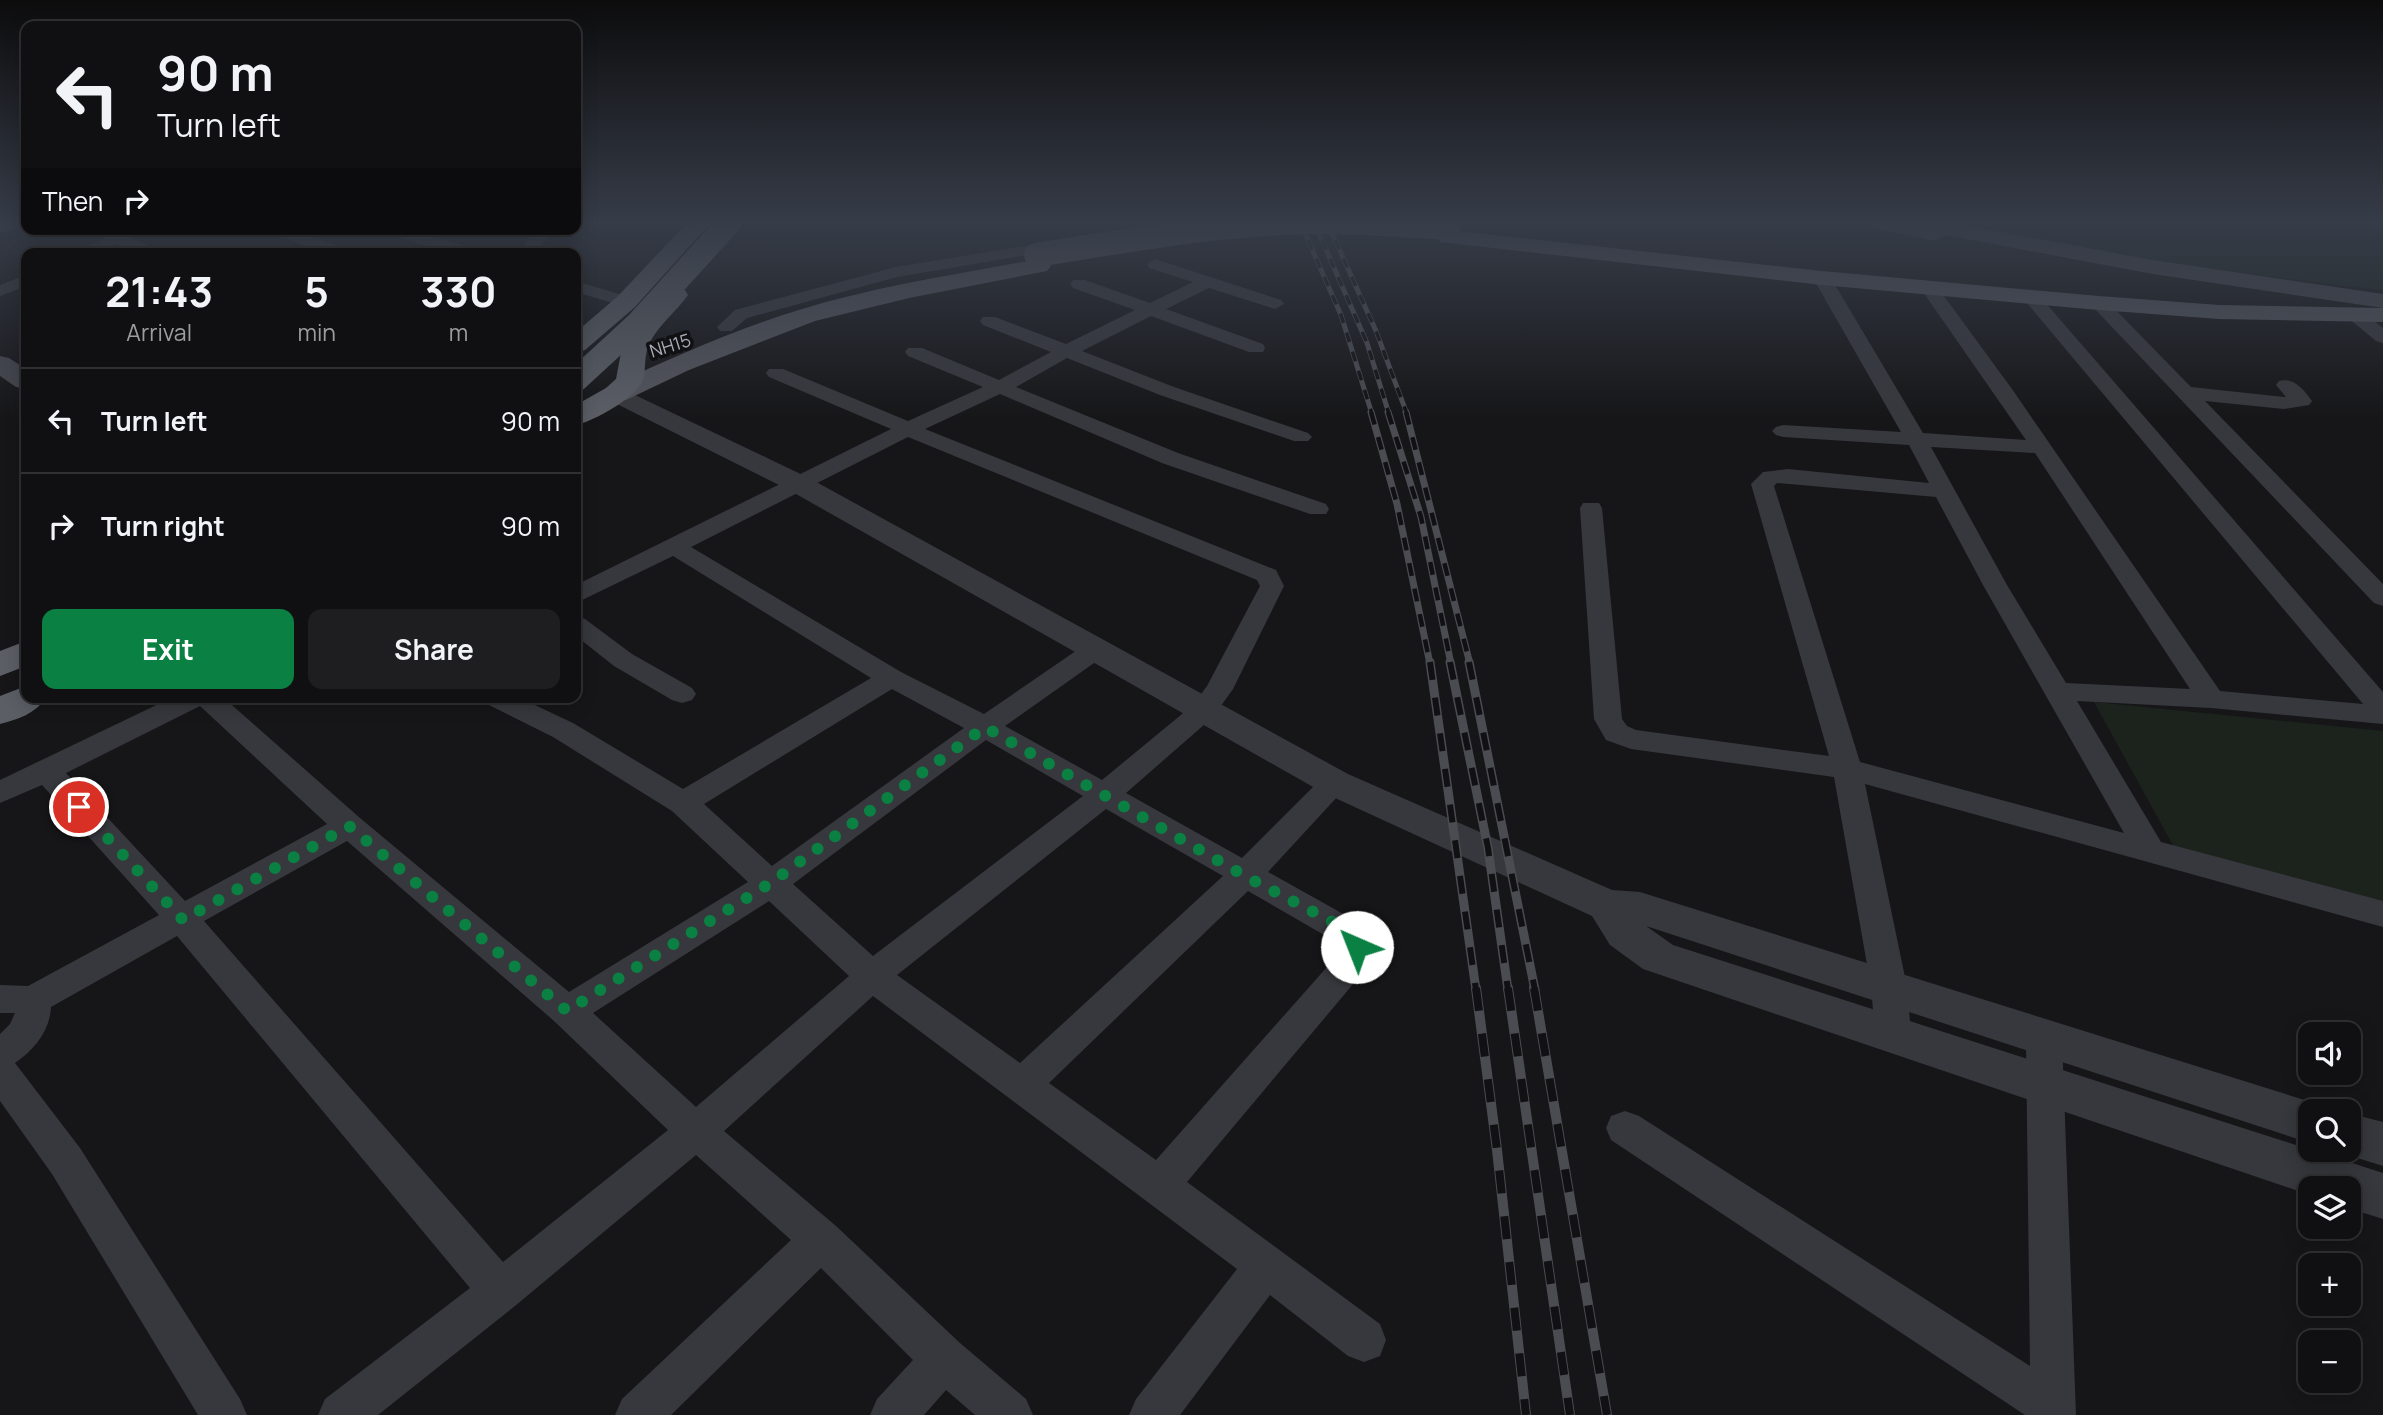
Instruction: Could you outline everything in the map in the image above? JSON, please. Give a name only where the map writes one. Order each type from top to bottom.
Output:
[{"type":"highway","points":[[581,341],[639,288]]},
{"type":"highway","points":[[581,360],[655,288]]},
{"type":"highway","points":[[581,376],[596,365],[670,288]]},
{"type":"highway","points":[[581,414],[616,394],[629,381],[627,358],[650,325],[682,288]]},
{"type":"highway","points":[[581,354],[627,358]]},
{"type":"highway","points":[[0,652],[21,642]]},
{"type":"highway","points":[[0,665],[21,654]]},
{"type":"highway","points":[[0,682],[21,672]]},
{"type":"highway","points":[[0,712],[21,701]]},
{"type":"main road","name":"NH15","points":[[627,358],[663,350],[776,308],[855,288]]},
{"type":"main road","points":[[616,394],[680,364],[807,315],[922,288]]},
{"type":"main road","points":[[1923,288],[2219,312],[2383,315]]},
{"type":"main road","points":[[2157,288],[2383,302]]},
{"type":"main road","points":[[2174,288],[2178,289]]},
{"type":"main road","points":[[2291,288],[2383,302]]},
{"type":"main road","points":[[0,364],[21,377]]},
{"type":"street","points":[[582,288],[626,302]]},
{"type":"street","points":[[726,327],[741,314],[837,288]]},
{"type":"street","points":[[1089,288],[1256,348]]},
{"type":"street","points":[[581,594],[1195,288]]},
{"type":"street","points":[[1222,288],[1275,304]]},
{"type":"street","points":[[1816,288],[1916,439],[1943,491],[2151,852]]},
{"type":"street","points":[[1930,289],[2211,699]]},
{"type":"street","points":[[2031,297],[2383,712]]},
{"type":"street","points":[[2099,303],[2383,598]]},
{"type":"street","points":[[2353,313],[2383,337]]},
{"type":"street","points":[[989,321],[1167,391],[1300,437]]},
{"type":"street","points":[[915,352],[1170,458],[1318,509]]},
{"type":"street","points":[[341,1415],[500,1291],[696,1131],[872,976],[1104,795],[1203,711],[1219,689],[1272,586],[1267,575],[1030,481],[776,373]]},
{"type":"street","points":[[2187,393],[2284,403],[2302,401],[2286,384]]},
{"type":"street","points":[[616,394],[799,484],[1335,783],[1608,905],[1640,908],[2298,1118]]},
{"type":"street","points":[[1783,431],[2040,447]]},
{"type":"street","points":[[1893,1033],[1889,987],[1847,769],[1762,484],[1771,477],[1788,476],[1943,491]]},
{"type":"street","points":[[1591,508],[1608,719],[1612,731],[1631,738],[1847,769],[2383,914]]},
{"type":"street","points":[[675,547],[891,678],[985,727],[1351,934],[1357,947],[1346,967],[1158,1185]]},
{"type":"street","points":[[581,628],[623,660],[682,694]]},
{"type":"street","points":[[567,1011],[772,882],[1096,650]]},
{"type":"street","points":[[683,803],[891,678]]},
{"type":"street","points":[[2057,691],[2383,712]]},
{"type":"street","points":[[0,793],[184,703]]},
{"type":"street","points":[[213,703],[349,826],[567,1011],[696,1131],[821,1240],[944,1359],[1010,1415]]},
{"type":"street","points":[[507,703],[563,730],[683,803],[872,976],[1364,1340]]},
{"type":"street","points":[[45,769],[183,920],[500,1291]]},
{"type":"street","points":[[1020,1087],[1245,876],[1335,783]]},
{"type":"street","points":[[14,1001],[183,920],[349,826]]},
{"type":"street","points":[[1608,905],[1625,933],[1658,957],[2383,1196]]},
{"type":"street","points":[[0,1054],[16,1044],[32,1025],[34,1008],[14,1001]]},
{"type":"street","points":[[2044,1039],[2053,1411]]},
{"type":"street","points":[[0,1072],[66,1161],[224,1415]]},
{"type":"street","points":[[1625,1128],[2053,1411]]},
{"type":"street","points":[[2361,1138],[2383,1144]]},
{"type":"street","points":[[638,1415],[821,1240]]},
{"type":"street","points":[[1152,1415],[1266,1266]]},
{"type":"street","points":[[893,1415],[944,1359]]},
{"type":"shaded area","points":[[2094,702],[2383,731],[2383,902],[2174,847]]},
{"type":"railway","points":[[1329,288],[1341,315],[1372,414]]},
{"type":"railway","points":[[1343,288],[1367,343],[1389,414]]},
{"type":"railway","points":[[1357,288],[1407,414]]},
{"type":"railway","points":[[1371,412],[1397,504],[1430,664]]},
{"type":"railway","points":[[1388,412],[1421,517],[1451,664]]},
{"type":"railway","points":[[1406,412],[1470,664]]},
{"type":"railway","points":[[1430,662],[1476,990]]},
{"type":"railway","points":[[1450,662],[1488,848],[1508,990]]},
{"type":"railway","points":[[1469,662],[1535,990]]},
{"type":"railway","points":[[1476,988],[1526,1415]]},
{"type":"railway","points":[[1508,988],[1570,1415]]},
{"type":"railway","points":[[1534,988],[1607,1415]]},
{"type":"route","points":[[79,807],[183,920],[349,826],[567,1011],[772,882],[985,727],[1245,876],[1342,927],[1351,934],[1357,947]]}]
